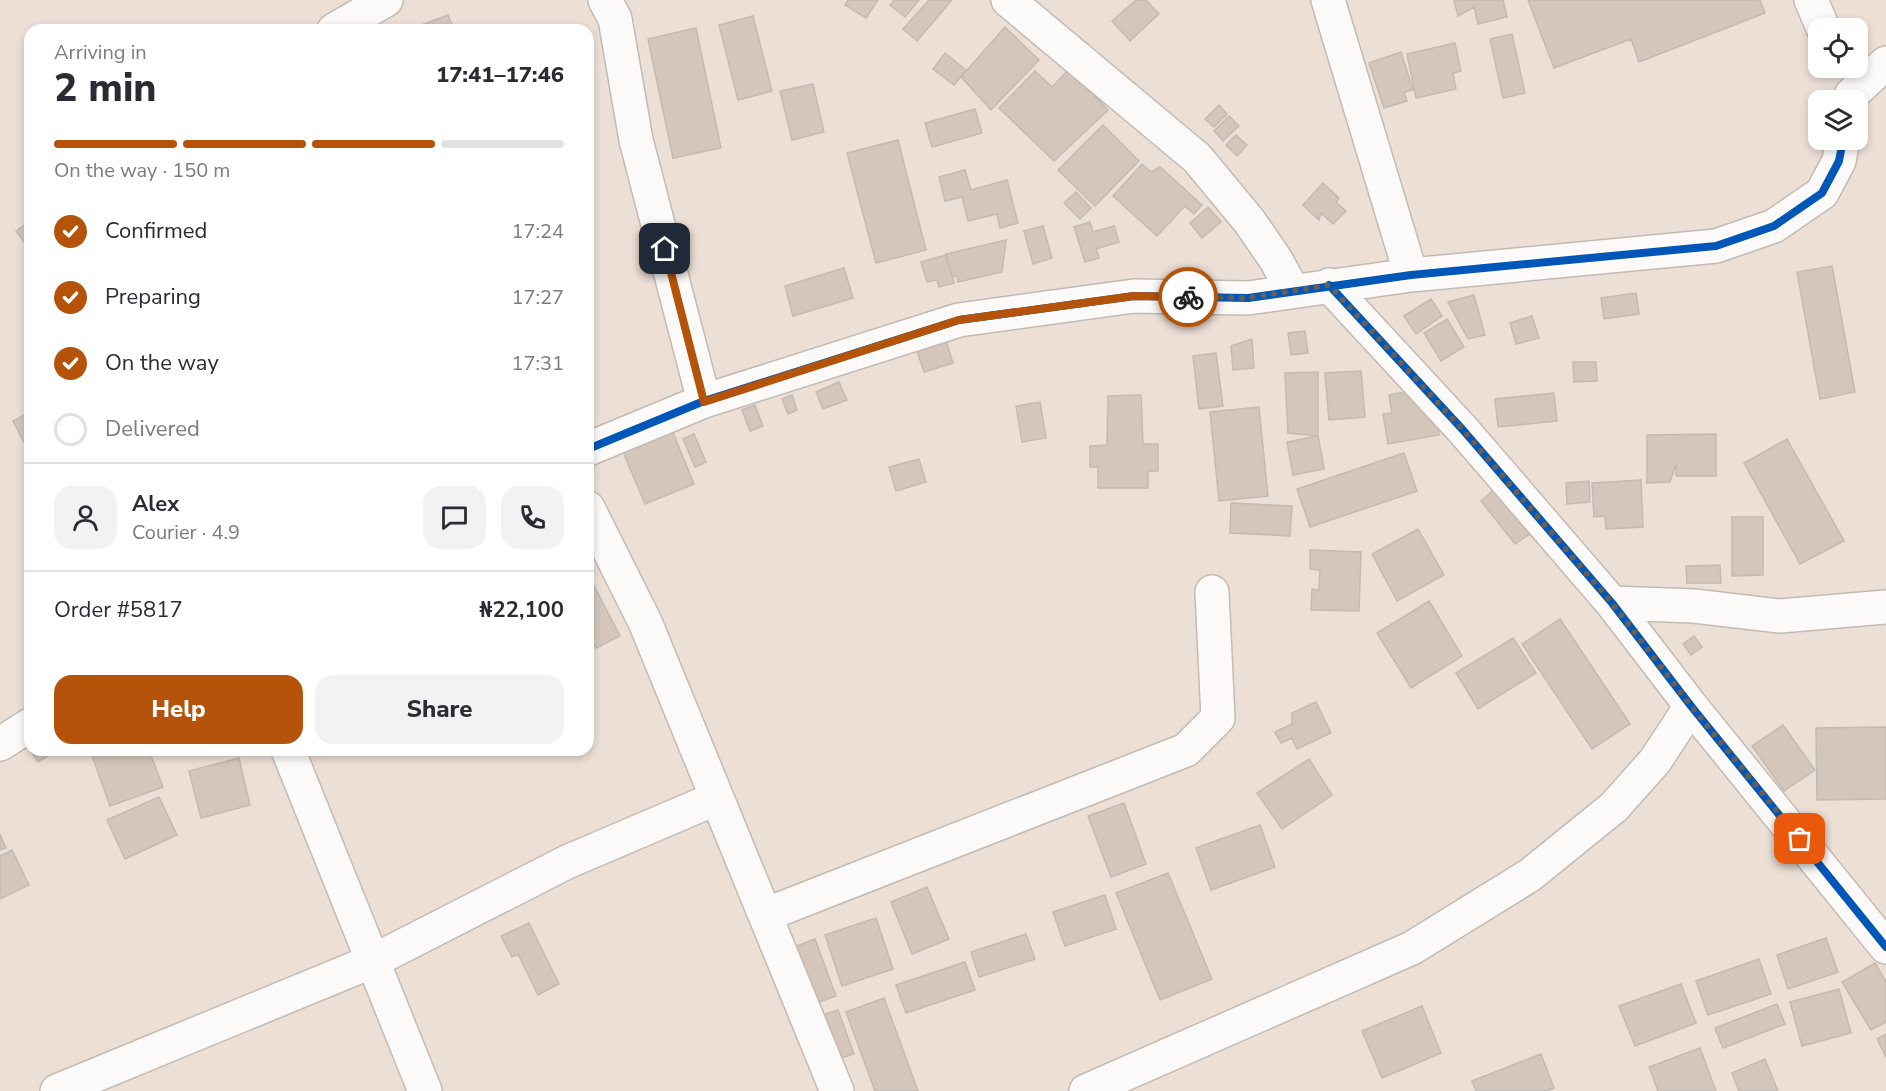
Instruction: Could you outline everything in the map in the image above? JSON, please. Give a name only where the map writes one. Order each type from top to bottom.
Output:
[{"type":"street","points":[[344,24],[386,0]]},
{"type":"street","points":[[605,0],[615,19],[636,140],[704,402]]},
{"type":"street","points":[[1008,0],[1197,158],[1250,222],[1276,260],[1293,291]]},
{"type":"street","points":[[1328,0],[1411,275]]},
{"type":"street","points":[[1810,0],[1818,18]]},
{"type":"street","points":[[1847,88],[1886,63]]},
{"type":"street","points":[[594,447],[704,402],[959,320],[1134,296],[1248,298],[1411,275],[1716,246],[1774,226],[1822,193],[1839,161],[1841,150]]},
{"type":"street","points":[[1329,285],[1463,430],[1612,603],[1691,706],[1886,947]]},
{"type":"street","points":[[594,520],[645,622],[837,1091]]},
{"type":"street","points":[[765,915],[1186,750],[1218,718],[1212,592]]},
{"type":"street","points":[[1612,603],[1694,606],[1780,616],[1886,607]]},
{"type":"street","points":[[1086,1091],[1412,948],[1530,874],[1614,807],[1655,761],[1691,706]]},
{"type":"street","points":[[0,744],[24,729]]},
{"type":"street","points":[[290,756],[425,1091]]},
{"type":"street","points":[[57,1091],[373,961],[567,862],[717,798]]},
{"type":"building","points":[[848,0],[878,0],[866,18],[845,5]]},
{"type":"building","points":[[894,0],[919,0],[905,17],[890,5]]},
{"type":"building","points":[[929,0],[952,0],[917,41],[903,29]]},
{"type":"building","points":[[1136,0],[1146,0],[1159,14],[1130,41],[1112,21]]},
{"type":"building","points":[[1454,0],[1503,0],[1507,17],[1478,24],[1474,7],[1458,16]]},
{"type":"building","points":[[1528,0],[1760,0],[1765,13],[1639,62],[1631,39],[1554,68]]},
{"type":"building","points":[[448,15],[452,24],[424,24]]},
{"type":"building","points":[[753,16],[772,91],[738,100],[719,25]]},
{"type":"building","points":[[1005,27],[1039,60],[991,110],[961,77]]},
{"type":"building","points":[[696,28],[721,148],[673,158],[648,39]]},
{"type":"building","points":[[1512,34],[1525,93],[1503,98],[1490,39]]},
{"type":"building","points":[[1455,43],[1461,71],[1453,73],[1456,89],[1416,98],[1407,54]]},
{"type":"building","points":[[1401,52],[1413,90],[1404,92],[1407,101],[1384,108],[1369,63]]},
{"type":"building","points":[[945,53],[966,70],[954,85],[933,69]]},
{"type":"building","points":[[1069,69],[1108,110],[1054,161],[999,108],[1035,71],[1052,87]]},
{"type":"building","points":[[813,84],[824,132],[792,140],[780,91]]},
{"type":"building","points":[[1219,105],[1227,114],[1214,127],[1205,119]]},
{"type":"building","points":[[975,109],[982,133],[932,147],[925,123]]},
{"type":"building","points":[[1229,116],[1239,126],[1223,141],[1214,131]]},
{"type":"building","points":[[1103,125],[1139,161],[1095,206],[1058,170]]},
{"type":"building","points":[[1236,135],[1247,145],[1237,156],[1226,145]]},
{"type":"building","points":[[898,140],[926,250],[876,263],[847,153]]},
{"type":"building","points":[[1142,164],[1151,172],[1160,167],[1202,205],[1194,214],[1185,206],[1157,236],[1113,196]]},
{"type":"building","points":[[965,170],[971,190],[1007,180],[1018,223],[1000,228],[997,214],[968,221],[962,197],[945,201],[939,177]]},
{"type":"building","points":[[1323,183],[1339,198],[1336,202],[1346,211],[1333,224],[1321,213],[1319,220],[1303,205]]},
{"type":"building","points":[[1076,192],[1091,208],[1080,219],[1064,203]]},
{"type":"building","points":[[1208,207],[1221,222],[1202,238],[1190,223]]},
{"type":"building","points":[[1090,222],[1093,232],[1114,226],[1119,242],[1096,249],[1099,258],[1085,262],[1074,227]]},
{"type":"building","points":[[24,225],[24,242],[16,231]]},
{"type":"building","points":[[1043,226],[1052,258],[1033,264],[1024,231]]},
{"type":"building","points":[[1006,240],[1002,272],[958,282],[957,276],[952,277],[946,254]]},
{"type":"building","points":[[946,255],[954,283],[939,287],[937,280],[927,282],[921,262]]},
{"type":"building","points":[[1832,266],[1855,392],[1820,399],[1797,272]]},
{"type":"building","points":[[844,268],[853,298],[793,316],[785,286]]},
{"type":"building","points":[[1636,293],[1639,314],[1604,319],[1601,298]]},
{"type":"building","points":[[1474,295],[1485,335],[1468,339],[1448,302]]},
{"type":"building","points":[[1431,299],[1442,316],[1416,334],[1404,316]]},
{"type":"building","points":[[1532,316],[1539,338],[1516,344],[1510,323]]},
{"type":"building","points":[[1447,319],[1464,347],[1441,361],[1424,333]]},
{"type":"building","points":[[1305,331],[1308,353],[1291,355],[1288,333]]},
{"type":"building","points":[[1252,339],[1254,368],[1233,370],[1231,346]]},
{"type":"building","points":[[946,341],[953,363],[924,372],[917,351]]},
{"type":"building","points":[[1216,353],[1223,406],[1199,409],[1193,356]]},
{"type":"building","points":[[1573,362],[1596,362],[1597,381],[1574,382]]},
{"type":"building","points":[[1361,371],[1365,417],[1329,420],[1325,373]]},
{"type":"building","points":[[1318,372],[1318,436],[1288,433],[1285,373]]},
{"type":"building","points":[[839,382],[847,400],[823,409],[816,392]]},
{"type":"building","points":[[1414,390],[1433,400],[1439,435],[1388,444],[1383,414],[1392,413],[1389,395]]},
{"type":"building","points":[[1554,393],[1557,421],[1498,427],[1495,399]]},
{"type":"building","points":[[792,395],[797,410],[788,414],[782,399]]},
{"type":"building","points":[[1141,395],[1143,444],[1158,444],[1158,471],[1148,471],[1148,488],[1098,488],[1098,467],[1090,467],[1090,446],[1107,445],[1108,396]]},
{"type":"building","points":[[1040,402],[1046,438],[1022,442],[1016,406]]},
{"type":"building","points":[[755,405],[763,426],[750,431],[742,410]]},
{"type":"building","points":[[1259,407],[1268,496],[1219,501],[1210,412]]},
{"type":"building","points":[[24,415],[24,442],[13,421]]},
{"type":"building","points":[[672,430],[694,484],[645,504],[623,452]]},
{"type":"building","points":[[694,434],[706,462],[695,467],[683,439]]},
{"type":"building","points":[[1716,434],[1716,476],[1676,476],[1676,464],[1670,482],[1647,483],[1647,435]]},
{"type":"building","points":[[1318,436],[1324,469],[1293,475],[1287,442]]},
{"type":"building","points":[[1787,439],[1844,541],[1800,564],[1744,463]]},
{"type":"building","points":[[1404,453],[1417,491],[1310,527],[1297,489]]},
{"type":"building","points":[[919,459],[926,482],[896,491],[889,467]]},
{"type":"building","points":[[1641,480],[1643,527],[1606,529],[1605,516],[1594,517],[1592,483]]},
{"type":"building","points":[[1589,481],[1590,502],[1567,504],[1566,483]]},
{"type":"building","points":[[1499,485],[1534,531],[1515,544],[1481,501]]},
{"type":"building","points":[[1231,503],[1292,506],[1290,536],[1230,533]]},
{"type":"building","points":[[1732,517],[1763,517],[1763,575],[1732,576]]},
{"type":"building","points":[[1418,529],[1444,575],[1397,601],[1372,554]]},
{"type":"building","points":[[1310,550],[1361,552],[1359,611],[1311,610],[1312,589],[1319,590],[1320,570],[1310,569]]},
{"type":"building","points":[[1720,565],[1721,583],[1687,583],[1686,566]]},
{"type":"building","points":[[594,586],[620,636],[596,648],[594,644]]},
{"type":"building","points":[[1429,601],[1462,656],[1411,688],[1377,633]]},
{"type":"building","points":[[1560,619],[1630,724],[1592,749],[1522,644]]},
{"type":"building","points":[[1694,636],[1702,647],[1691,655],[1683,644]]},
{"type":"building","points":[[1513,638],[1536,673],[1478,709],[1456,673]]},
{"type":"building","points":[[1316,702],[1331,733],[1297,749],[1292,738],[1281,743],[1275,732],[1292,724],[1292,713]]},
{"type":"building","points":[[1783,725],[1815,770],[1784,791],[1752,746]]},
{"type":"building","points":[[1886,727],[1886,799],[1817,800],[1816,728]]},
{"type":"building","points":[[34,756],[48,756],[38,762]]},
{"type":"building","points":[[92,756],[151,756],[163,787],[110,806]]},
{"type":"building","points":[[239,758],[250,805],[201,818],[189,771]]},
{"type":"building","points":[[1309,759],[1332,795],[1282,829],[1257,793]]},
{"type":"building","points":[[159,797],[177,835],[125,859],[107,820]]},
{"type":"building","points":[[1124,803],[1146,864],[1111,877],[1088,816]]},
{"type":"building","points":[[1260,825],[1275,867],[1211,890],[1196,848]]},
{"type":"building","points":[[0,834],[6,848],[0,850]]},
{"type":"building","points":[[12,850],[29,885],[0,899],[0,856]]},
{"type":"building","points":[[1168,873],[1212,979],[1160,1000],[1116,893]]},
{"type":"building","points":[[927,887],[949,939],[912,954],[891,902]]},
{"type":"building","points":[[1105,895],[1116,929],[1065,946],[1053,912]]},
{"type":"building","points":[[876,918],[893,969],[842,986],[825,935]]},
{"type":"building","points":[[529,923],[559,984],[538,995],[518,954],[512,957],[501,936]]},
{"type":"building","points":[[1026,934],[1035,959],[979,977],[971,952]]},
{"type":"building","points":[[1826,938],[1838,972],[1788,989],[1777,955]]},
{"type":"building","points":[[815,939],[836,996],[813,1004],[792,948]]},
{"type":"building","points":[[1759,959],[1771,994],[1708,1015],[1696,981]]},
{"type":"building","points":[[965,962],[975,990],[906,1013],[896,985]]},
{"type":"building","points":[[1875,963],[1886,982],[1886,1022],[1871,1030],[1842,982]]},
{"type":"building","points":[[1681,984],[1696,1023],[1635,1046],[1619,1006]]},
{"type":"building","points":[[1839,989],[1851,1033],[1802,1046],[1790,1002]]},
{"type":"building","points":[[884,998],[918,1091],[875,1091],[846,1012]]},
{"type":"building","points":[[1777,1004],[1785,1024],[1723,1048],[1715,1028]]},
{"type":"building","points":[[1422,1006],[1441,1053],[1382,1078],[1362,1031]]},
{"type":"building","points":[[838,1010],[854,1054],[835,1060],[820,1016]]},
{"type":"building","points":[[1886,1034],[1886,1057],[1877,1039]]},
{"type":"building","points":[[1700,1048],[1716,1091],[1658,1091],[1649,1067]]},
{"type":"building","points":[[1541,1054],[1554,1088],[1547,1091],[1476,1091],[1472,1081]]},
{"type":"building","points":[[1765,1059],[1778,1091],[1739,1091],[1732,1073]]},
{"type":"cycle path","points":[[594,447],[704,401],[959,320],[1134,296],[1248,298],[1411,275],[1716,246],[1774,226],[1822,193],[1839,161],[1841,150]]},
{"type":"cycle path","points":[[1329,285],[1463,430],[1612,603],[1691,706],[1886,947]]},
{"type":"way so far","points":[[1188,297],[1248,298],[1329,285],[1463,430],[1612,603],[1691,706],[1800,839]]},
{"type":"route","points":[[665,249],[704,402],[959,320],[1134,296],[1188,297]]}]
